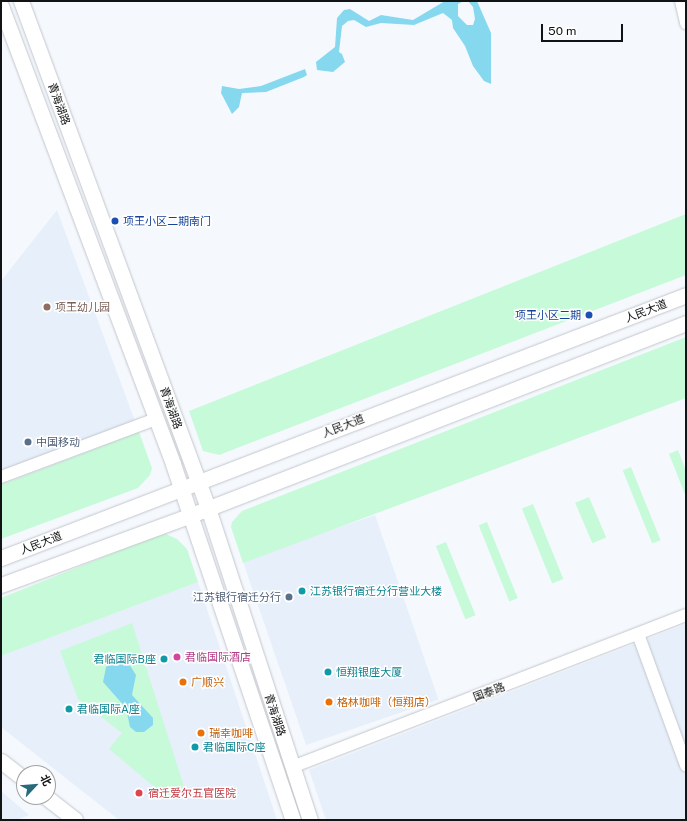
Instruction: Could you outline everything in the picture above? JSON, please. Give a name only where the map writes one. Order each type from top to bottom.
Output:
[{"type":"main road","name":"青海湖路","points":[[21,1],[208,508],[310,820]]},
{"type":"main road","name":"青海湖路","points":[[1,6],[182,489],[293,820]]},
{"type":"main road","name":"人民大道","points":[[1,558],[686,295]]},
{"type":"main road","points":[[1,585],[191,515],[686,323]]},
{"type":"main road","points":[[1,760],[16,772]]},
{"type":"main road","points":[[56,805],[75,820]]},
{"type":"street","points":[[681,1],[686,23]]},
{"type":"street","points":[[1,477],[156,419]]},
{"type":"street","name":"国泰路","points":[[292,767],[686,616]]},
{"type":"street","points":[[638,634],[686,765]]},
{"type":"shaded area","points":[[57,210],[139,432],[1,485],[1,281]]},
{"type":"shaded area","points":[[375,515],[438,699],[306,745],[243,561]]},
{"type":"shaded area","points":[[198,582],[277,820],[119,820],[56,770],[56,765],[49,765],[1,727],[1,656]]},
{"type":"shaded area","points":[[686,624],[686,820],[326,820],[309,770]]},
{"type":"shaded area","points":[[1,791],[29,815],[17,820],[1,820]]},
{"type":"green space","points":[[686,214],[686,275],[219,455],[203,451],[189,411]]},
{"type":"green space","points":[[686,337],[686,398],[243,563],[231,527],[232,522],[242,511]]},
{"type":"green space","points":[[139,432],[152,468],[150,475],[138,488],[1,539],[1,485]]},
{"type":"green space","points":[[678,450],[686,471],[686,497],[669,454]]},
{"type":"green space","points":[[631,467],[661,540],[652,544],[623,470]]},
{"type":"green space","points":[[589,497],[606,538],[592,543],[575,503]]},
{"type":"green space","points":[[533,504],[563,579],[552,584],[522,508]]},
{"type":"green space","points":[[487,522],[518,598],[509,601],[479,525]]},
{"type":"green space","points":[[166,534],[177,539],[187,549],[198,582],[1,656],[1,598],[151,538]]},
{"type":"green space","points":[[446,542],[476,615],[465,619],[436,546]]},
{"type":"green space","points":[[132,623],[186,793],[170,800],[109,749],[122,733],[78,699],[60,651]]},
{"type":"water","points":[[445,1],[463,1],[458,4],[458,16],[467,25],[473,25],[475,19],[473,7],[468,1],[477,1],[491,33],[491,84],[484,81],[473,66],[465,46],[453,28],[452,20],[443,13],[414,25],[381,23],[366,27],[354,20],[348,21],[342,26],[339,52],[342,54],[345,62],[333,72],[317,70],[316,62],[335,47],[337,18],[344,10],[350,9],[369,21],[381,15],[413,20]]},
{"type":"water","points":[[305,69],[307,75],[304,77],[266,92],[242,93],[239,107],[232,114],[221,93],[222,86],[239,89],[261,86]]},
{"type":"water","points":[[120,659],[129,664],[136,675],[132,695],[153,718],[153,725],[144,732],[136,732],[130,727],[126,708],[103,682],[106,667]]},
{"type":"place","name":"项王小区二期南门","points":[[115,221]]},
{"type":"place","name":"项王幼儿园","points":[[47,307]]},
{"type":"place","name":"项王小区二期","points":[[589,315]]},
{"type":"place","name":"中国移动","points":[[28,442]]},
{"type":"place","name":"江苏银行宿迁分行营业大楼","points":[[302,591]]},
{"type":"place","name":"江苏银行宿迁分行","points":[[289,597]]},
{"type":"place","name":"君临国际酒店","points":[[177,657]]},
{"type":"place","name":"君临国际B座","points":[[164,659]]},
{"type":"place","name":"恒翔银座大厦","points":[[328,672]]},
{"type":"place","name":"广顺兴","points":[[183,682]]},
{"type":"place","name":"格林咖啡（恒翔店）","points":[[329,702]]},
{"type":"place","name":"君临国际A座","points":[[69,709]]},
{"type":"place","name":"瑞幸咖啡","points":[[201,733]]},
{"type":"place","name":"君临国际C座","points":[[195,747]]},
{"type":"place","name":"宿迁爱尔五官医院","points":[[139,793]]}]
